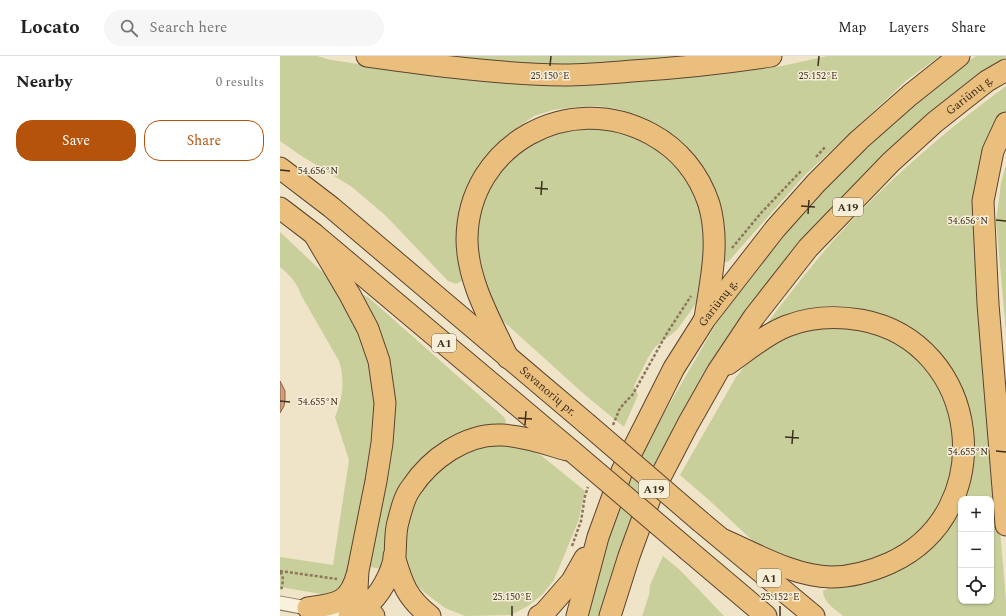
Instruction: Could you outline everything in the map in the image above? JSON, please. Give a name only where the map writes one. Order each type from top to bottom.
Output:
[{"type":"highway","points":[[367,56],[447,67],[515,73],[565,75],[662,69],[771,56]]},
{"type":"highway","name":"Gariūnų g.","points":[[577,616],[598,537],[622,471],[674,368],[705,319],[775,229],[816,183],[859,140],[910,95],[959,56]]},
{"type":"highway","name":"Gariūnų g.","points":[[610,616],[629,556],[652,493],[718,371],[754,317],[808,248],[891,162],[935,122],[988,81],[1006,70]]},
{"type":"highway","points":[[508,358],[471,274],[467,240],[471,209],[475,195],[482,181],[492,166],[505,152],[519,140],[534,131],[550,124],[566,120],[582,117],[600,118],[631,124],[660,139],[673,148],[694,174],[703,189],[709,206],[714,235],[714,256],[705,319]]},
{"type":"highway","points":[[1006,123],[993,151],[984,201],[988,304],[1006,525]]},
{"type":"highway","name":"Savanorių pr.","points":[[280,168],[331,207],[701,522],[814,616]]},
{"type":"highway","name":"A1","points":[[280,208],[314,234],[574,452],[766,616]]},
{"type":"highway","points":[[308,608],[332,605],[344,599],[352,591],[357,576],[376,481],[382,443],[385,403],[379,361],[368,329],[314,234]]},
{"type":"highway","points":[[718,371],[772,333],[788,325],[808,320],[838,318],[865,321],[885,326],[898,332],[913,343],[928,356],[943,376],[951,390],[958,409],[964,453],[961,474],[956,492],[947,514],[926,540],[912,551],[881,567],[847,576],[830,577],[813,575],[792,569],[724,540]]},
{"type":"highway","points":[[360,614],[383,585],[394,556],[397,524],[410,489],[435,461],[456,447],[475,438],[500,435],[518,437],[574,452]]},
{"type":"highway","points":[[539,616],[544,613],[572,581],[598,537]]},
{"type":"highway","points":[[394,556],[407,593],[418,607],[430,616]]},
{"type":"highway","points":[[357,576],[360,614]]},
{"type":"street","points":[[280,603],[360,614]]},
{"type":"path","points":[[280,572],[357,576]]},
{"type":"path","points":[[280,572],[283,579],[280,598]]},
{"type":"green space","points":[[280,56],[317,56],[331,60],[413,72],[621,82],[702,76],[782,66],[827,56],[940,56],[907,80],[805,175],[728,262],[721,261],[716,205],[670,135],[645,120],[622,110],[598,106],[553,110],[534,116],[511,132],[490,152],[462,202],[458,225],[457,250],[464,277],[462,281],[456,284],[448,281],[386,216],[352,187],[280,141]]},
{"type":"green space","points":[[410,56],[716,56],[665,61],[529,66]]},
{"type":"green space","points":[[976,56],[1006,57],[976,77],[754,303],[601,616],[586,616],[602,558],[616,517],[645,446],[716,324],[767,254],[809,205],[901,115],[960,67]]},
{"type":"green space","points":[[1006,86],[1006,111],[995,134],[978,272],[1006,600],[1006,616],[843,616],[827,602],[823,591],[834,585],[874,581],[919,557],[945,532],[958,508],[958,604],[994,604],[994,496],[963,496],[970,465],[972,422],[957,380],[898,323],[870,312],[841,309],[762,330],[797,284],[848,225],[895,177],[968,115]]},
{"type":"green space","points":[[594,124],[652,143],[677,163],[695,189],[705,219],[704,280],[697,302],[677,330],[655,347],[648,358],[634,386],[638,395],[624,427],[585,395],[503,321],[486,295],[473,237],[490,181],[532,139]]},
{"type":"green space","points":[[1006,165],[1006,333],[996,221],[1001,183]]},
{"type":"green space","points":[[280,232],[333,282],[348,304],[373,366],[377,428],[351,576],[342,591],[327,595],[280,587],[280,557],[333,565],[349,460],[335,417],[340,403],[342,389],[342,375],[339,361],[295,283],[280,267]]},
{"type":"green space","points":[[364,295],[504,417],[506,421],[501,427],[442,446],[382,569],[365,566],[386,459],[361,296]]},
{"type":"green space","points":[[825,323],[873,329],[921,360],[950,406],[955,439],[949,488],[921,534],[894,553],[838,569],[780,558],[753,541],[680,475],[736,377],[755,354],[780,338]]},
{"type":"green space","points":[[479,444],[520,445],[542,456],[585,491],[578,522],[554,580],[543,594],[528,606],[511,615],[465,616],[445,608],[425,593],[405,574],[403,525],[426,477]]},
{"type":"green space","points":[[663,556],[680,570],[724,616],[642,616],[649,595],[650,585]]},
{"type":"building","points":[[280,381],[285,391],[285,399],[284,406],[280,413]]}]
